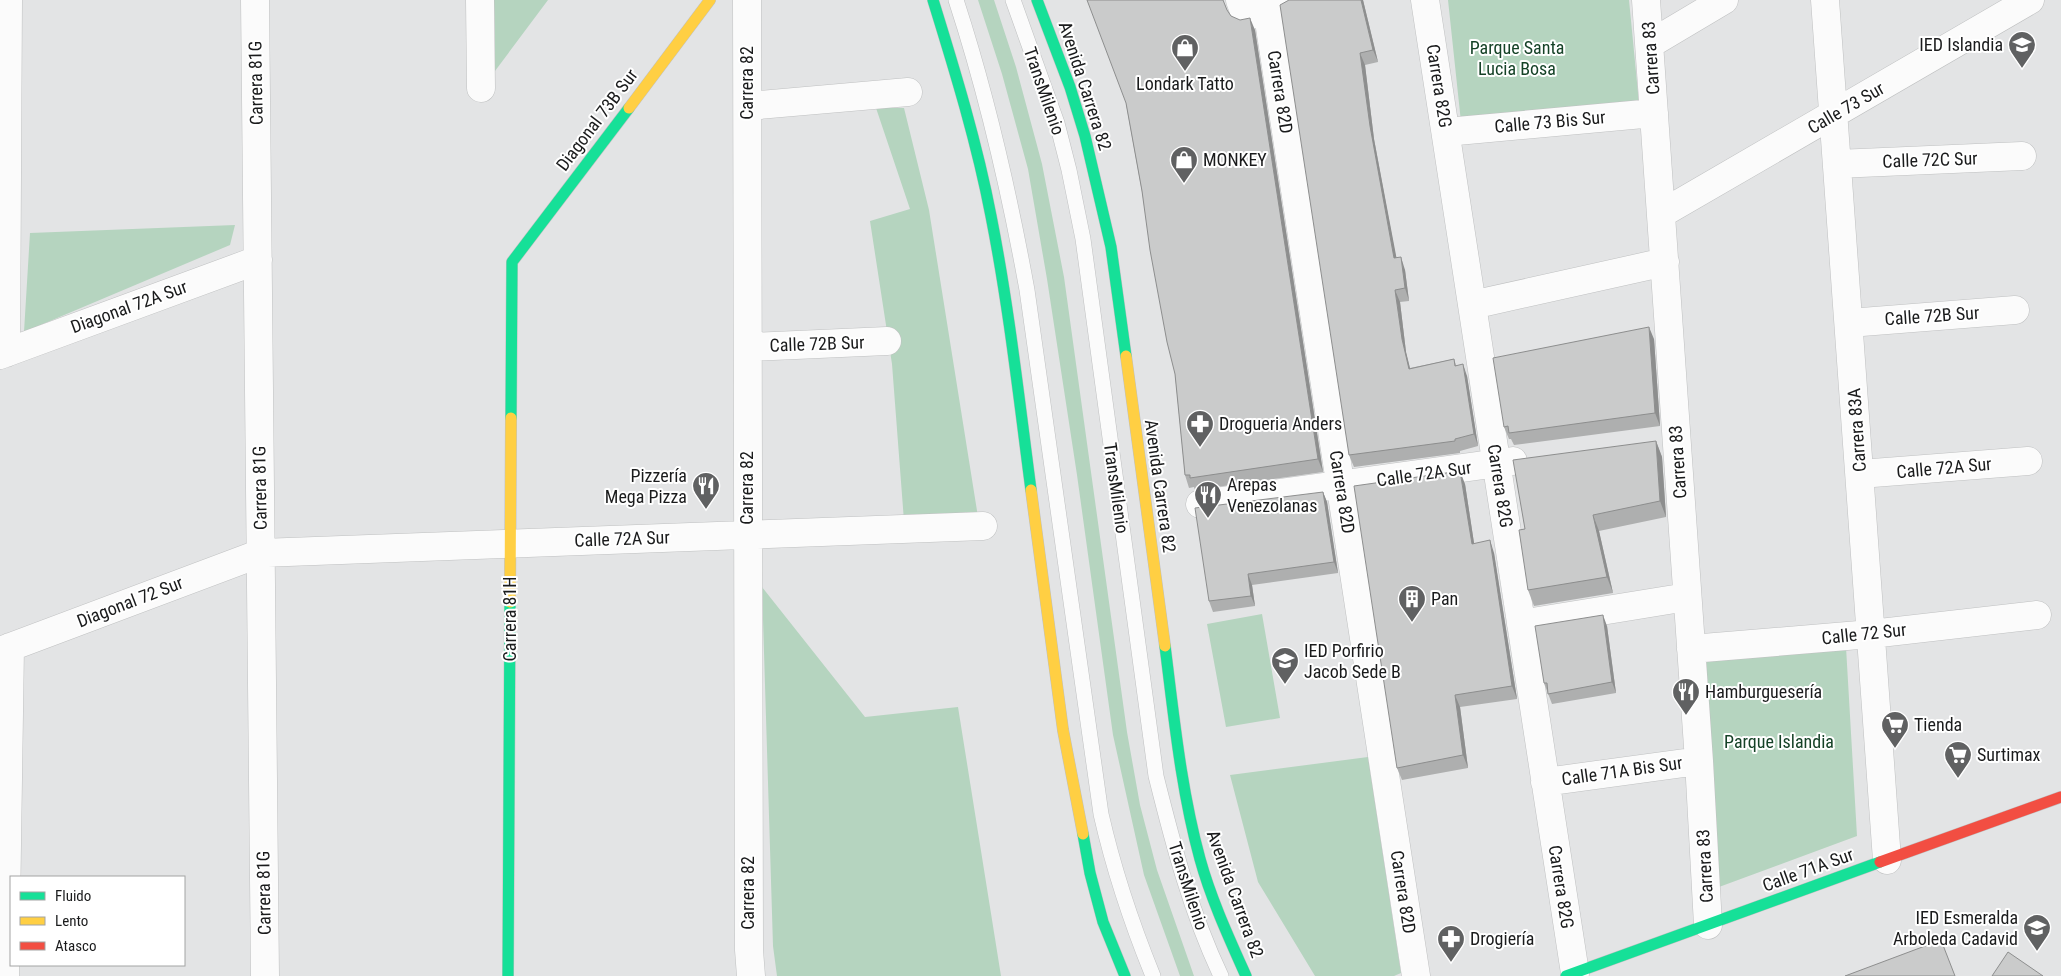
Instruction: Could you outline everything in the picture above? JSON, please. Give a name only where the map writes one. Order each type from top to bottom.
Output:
[{"type":"main road","name":"Diagonal 73B Sur","points":[[512,262],[710,0]]},
{"type":"main road","points":[[933,0],[960,85],[991,214],[1006,297],[1058,693],[1070,768],[1090,874],[1103,922],[1125,976]]},
{"type":"main road","name":"Avenida Carrera 82","points":[[1037,0],[1070,87],[1085,136],[1111,247],[1182,774],[1190,817],[1204,870],[1224,926],[1246,976]]},
{"type":"main road","name":"Carrera 81H","points":[[508,976],[512,262]]},
{"type":"main road","name":"Calle 71A Sur","points":[[1571,974],[2061,797]]},
{"type":"street","points":[[3,354],[8,0]]},
{"type":"street","name":"Carrera 81G","points":[[256,0],[264,976]]},
{"type":"street","points":[[480,0],[481,88]]},
{"type":"street","name":"Carrera 82","points":[[747,0],[748,347],[746,535],[748,950],[751,976]]},
{"type":"street","name":"Carrera 82G","points":[[1425,0],[1545,782],[1571,974]]},
{"type":"street","name":"Carrera 83","points":[[1646,0],[1699,761],[1708,925]]},
{"type":"street","points":[[1650,44],[1724,0]]},
{"type":"street","name":"Carrera 83A","points":[[1825,0],[1887,860]]},
{"type":"street","name":"Calle 73 Sur","points":[[1662,214],[1834,116],[2030,0]]},
{"type":"street","name":"Carrera 82D","points":[[1260,6],[1340,485],[1416,976]]},
{"type":"street","points":[[748,106],[908,92]]},
{"type":"street","name":"Calle 73 Bis Sur","points":[[1446,132],[1654,113]]},
{"type":"street","name":"Calle 72C Sur","points":[[1837,164],[2022,156]]},
{"type":"street","name":"Diagonal 72A Sur","points":[[3,354],[258,260]]},
{"type":"street","points":[[1472,305],[1665,262]]},
{"type":"street","name":"Calle 72B Sur","points":[[1849,322],[2015,310]]},
{"type":"street","name":"Calle 72B Sur","points":[[748,347],[887,341]]},
{"type":"street","points":[[1648,443],[1677,439]]},
{"type":"street","name":"Calle 72A Sur","points":[[1200,504],[1534,458]]},
{"type":"street","name":"Calle 72A Sur","points":[[1860,474],[2028,461]]},
{"type":"street","name":"Calle 72A Sur","points":[[261,553],[983,526]]},
{"type":"street","name":"Diagonal 72 Sur","points":[[5,649],[261,553]]},
{"type":"street","points":[[1521,624],[1687,597]]},
{"type":"street","name":"Calle 72 Sur","points":[[1691,650],[1871,634],[2037,615]]},
{"type":"street","points":[[5,649],[5,976]]},
{"type":"street","name":"Calle 71A Bis Sur","points":[[1545,782],[1699,761]]},
{"type":"lane","points":[[956,0],[994,128],[1027,290],[1101,814],[1114,871],[1134,929],[1154,976]]},
{"type":"lane","name":"TransMilenio","points":[[1013,0],[1057,123],[1083,239],[1156,776],[1172,838],[1190,896],[1210,953],[1221,976]]},
{"type":"green space","points":[[494,0],[548,0],[495,71]]},
{"type":"green space","points":[[978,0],[994,0],[1016,67],[1042,164],[1064,277],[1127,732],[1140,805],[1157,870],[1194,976],[1180,976],[1144,875],[1113,735],[1077,475],[1028,169],[1002,74]]},
{"type":"green space","name":"Parque Santa Lucia Bosa","points":[[1448,0],[1629,0],[1639,103],[1461,122]]},
{"type":"green space","points":[[876,108],[904,108],[929,210],[978,517],[904,521],[892,364],[870,221],[910,209]]},
{"type":"green space","points":[[235,225],[230,245],[24,332],[30,233]]},
{"type":"green space","points":[[762,587],[865,717],[958,707],[1001,976],[777,976],[773,946]]},
{"type":"green space","points":[[1262,614],[1280,718],[1226,727],[1207,624]]},
{"type":"green space","name":"Parque Islandia","points":[[1846,647],[1857,836],[1719,887],[1699,661]]},
{"type":"green space","points":[[1368,757],[1401,973],[1394,976],[1315,976],[1258,882],[1230,775]]},
{"type":"building","points":[[1087,0],[1223,0],[1231,16],[1240,20],[1250,18],[1318,459],[1190,478],[1190,475],[1185,475],[1175,374],[1167,342],[1150,250],[1142,191],[1126,103]]},
{"type":"building","points":[[1289,0],[1361,0],[1373,50],[1360,53],[1370,126],[1394,258],[1401,257],[1405,288],[1395,290],[1402,339],[1409,369],[1454,359],[1455,366],[1463,364],[1474,434],[1455,439],[1455,441],[1349,455],[1280,5]]},
{"type":"building","points":[[1649,327],[1655,413],[1509,433],[1508,426],[1504,427],[1493,358]]},
{"type":"building","points":[[1656,441],[1660,501],[1593,515],[1607,577],[1528,590],[1519,530],[1525,529],[1513,460]]},
{"type":"building","points":[[1460,471],[1472,544],[1490,540],[1512,686],[1455,695],[1463,755],[1397,768],[1354,486]]},
{"type":"building","points":[[1323,492],[1334,562],[1248,574],[1251,596],[1209,601],[1195,508]]},
{"type":"building","points":[[1603,615],[1612,682],[1548,694],[1547,683],[1544,683],[1535,626]]},
{"type":"building","points":[[1941,940],[1955,976],[1845,976]]},
{"type":"building","points":[[2008,952],[2043,976],[1992,976]]},
{"type":"traffic: fast","points":[[933,0],[972,134],[991,216],[1008,319],[1031,490]]},
{"type":"traffic: fast","points":[[1037,0],[1070,87],[1085,136],[1111,247],[1126,356]]},
{"type":"traffic: fast","points":[[511,418],[512,262],[629,108]]},
{"type":"traffic: fast","points":[[508,976],[510,602]]},
{"type":"traffic: fast","points":[[1165,646],[1179,753],[1193,833],[1209,889],[1246,976]]},
{"type":"traffic: fast","points":[[1083,834],[1090,873],[1103,922],[1125,976]]},
{"type":"traffic: fast","points":[[1566,976],[1880,862]]},
{"type":"traffic: slow","points":[[629,108],[710,0]]},
{"type":"traffic: slow","points":[[1126,356],[1165,646]]},
{"type":"traffic: slow","points":[[510,602],[511,418]]},
{"type":"traffic: slow","points":[[1031,490],[1063,730],[1083,834]]},
{"type":"traffic: jam","points":[[1880,862],[2061,797]]},
{"type":"place","name":"IED Islandia","points":[[2022,69]]},
{"type":"place","name":"Londark Tatto","points":[[1185,72]]},
{"type":"place","name":"MONKEY","points":[[1184,184]]},
{"type":"place","name":"Drogueria Anders","points":[[1200,448]]},
{"type":"place","name":"Pizzería Mega Pizza","points":[[706,510]]},
{"type":"place","name":"Arepas Venezolanas","points":[[1208,519]]},
{"type":"place","name":"Pan","points":[[1412,623]]},
{"type":"place","name":"IED Porfirio Jacob Sede B","points":[[1285,685]]},
{"type":"place","name":"Hamburguesería","points":[[1686,716]]},
{"type":"place","name":"Tienda","points":[[1895,749]]},
{"type":"place","name":"Surtimax","points":[[1958,779]]},
{"type":"place","name":"IED Esmeralda Arboleda Cadavid","points":[[2037,952]]},
{"type":"place","name":"Drogiería","points":[[1451,963]]}]
